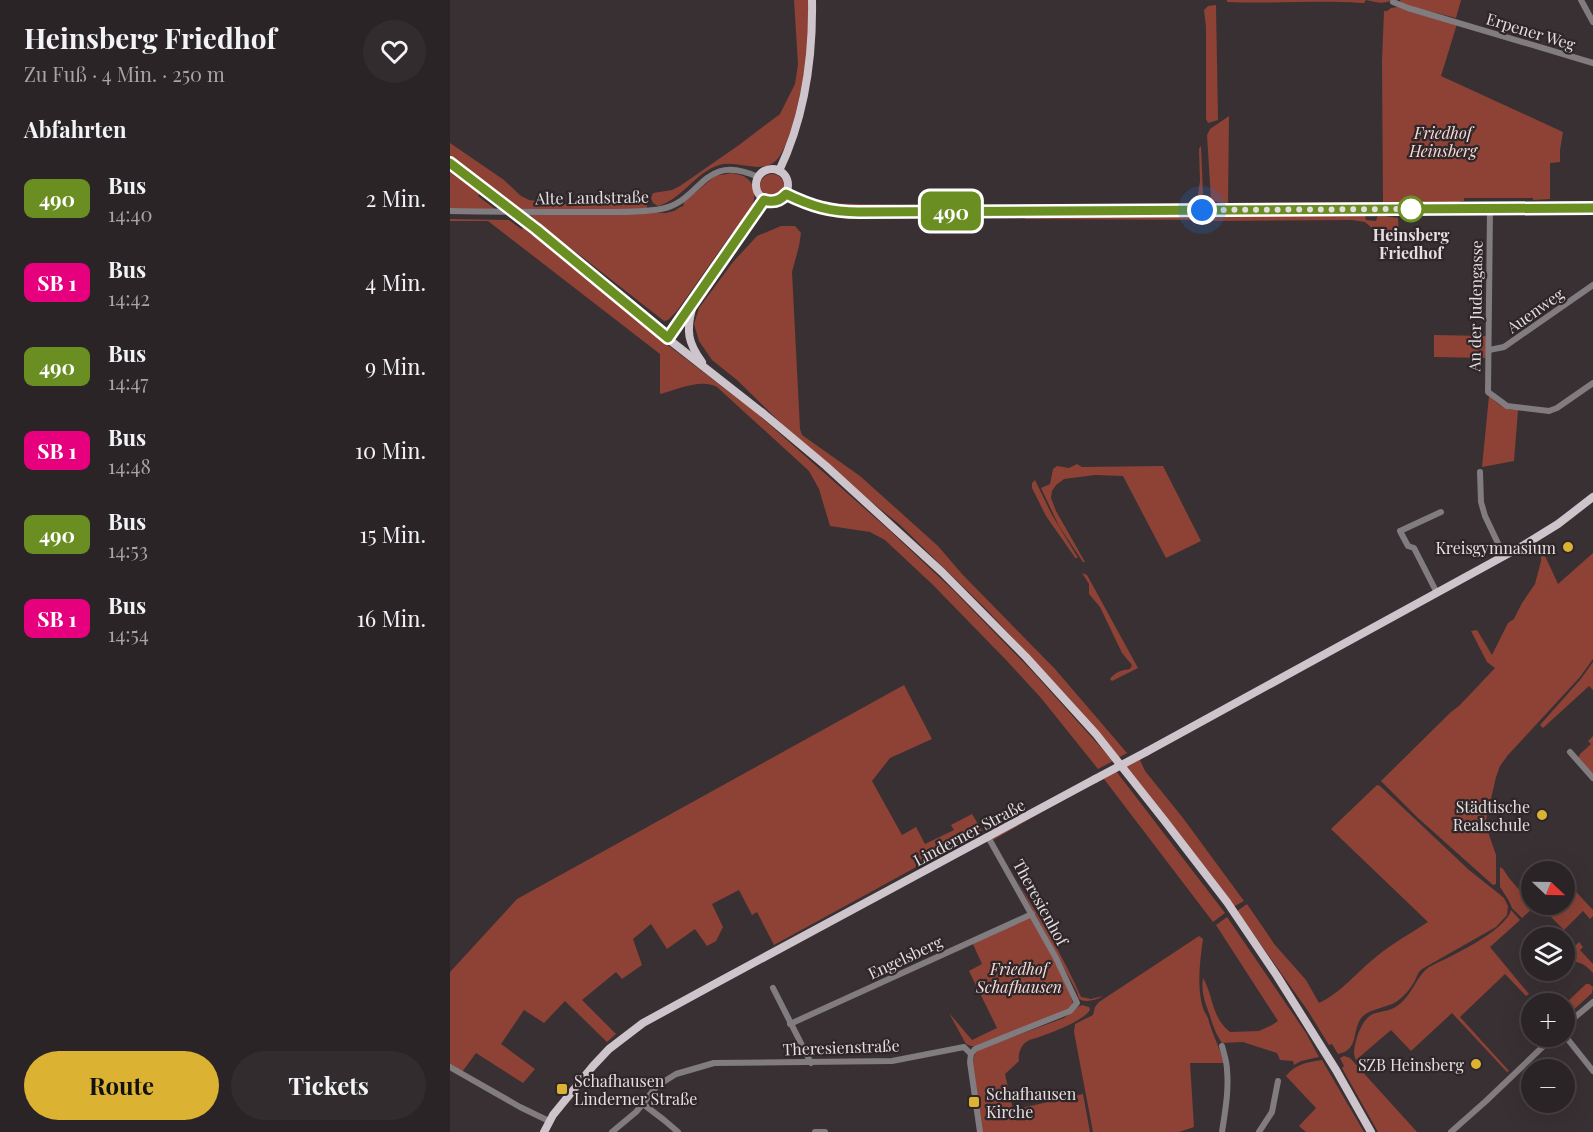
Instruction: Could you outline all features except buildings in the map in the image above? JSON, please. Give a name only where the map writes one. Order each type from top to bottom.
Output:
[{"type":"main road","points":[[779,171],[791,146],[806,93],[812,0]]},
{"type":"main road","points":[[450,163],[536,229],[764,414],[888,520],[1026,657],[1080,717],[1158,811],[1227,902],[1321,1046],[1371,1132]]},
{"type":"main road","points":[[766,170],[779,171],[787,180],[786,194],[778,201],[764,200],[756,189],[758,177],[766,170]]},
{"type":"main road","points":[[668,338],[764,200]]},
{"type":"main road","points":[[694,302],[688,332],[691,344],[706,368]]},
{"type":"main road","name":"Linderner Straße","points":[[544,1132],[549,1121],[569,1094],[609,1049],[643,1023],[1504,556],[1558,524],[1593,497]]},
{"type":"street","points":[[1581,0],[1593,22]]},
{"type":"street","name":"Erpener Weg","points":[[1393,2],[1593,63]]},
{"type":"street","name":"Alte Landstraße","points":[[450,211],[533,213],[630,212],[661,209],[672,206],[683,199],[706,177],[721,171],[734,170],[758,177]]},
{"type":"street","points":[[786,194],[814,207],[859,212],[1593,208]]},
{"type":"street","name":"An der Judengasse","points":[[1490,209],[1488,392],[1506,406],[1552,410],[1593,383]]},
{"type":"street","name":"Auenweg","points":[[1489,350],[1504,347],[1593,285]]},
{"type":"street","points":[[1480,472],[1480,502],[1504,556]]},
{"type":"street","points":[[1437,593],[1414,548],[1408,546],[1400,531],[1441,512]]},
{"type":"street","points":[[1569,752],[1593,778]]},
{"type":"street","name":"Theresienhof","points":[[971,1054],[975,1049],[1070,1011],[1077,1003],[1056,958],[988,837]]},
{"type":"street","name":"Engelsberg","points":[[790,1024],[1032,914]]},
{"type":"street","points":[[773,988],[811,1062]]},
{"type":"street","points":[[1575,1015],[1593,1002]]},
{"type":"street","points":[[1222,1046],[1227,1068],[1226,1107],[1222,1132]]},
{"type":"street","name":"Theresienstraße","points":[[614,1132],[636,1112],[657,1086],[676,1074],[714,1063],[892,1061],[964,1047],[971,1054]]},
{"type":"street","points":[[1451,1132],[1543,1047]]},
{"type":"street","points":[[1574,1047],[1593,1071]]},
{"type":"street","points":[[971,1054],[970,1062],[980,1132]]},
{"type":"street","points":[[450,1067],[519,1107],[549,1121]]},
{"type":"street","points":[[1259,1132],[1272,1112],[1278,1081]]},
{"type":"street","points":[[642,1104],[678,1132]]},
{"type":"street","points":[[815,1132],[825,1132]]},
{"type":"green space","points":[[794,0],[809,0],[807,55],[796,113],[780,156],[767,166],[719,165],[702,174],[667,203],[658,206],[653,203],[651,198],[653,193],[672,190],[680,186],[780,114],[795,84],[798,64]]},
{"type":"green space","points":[[1227,0],[1366,0],[1361,3],[1227,2]]},
{"type":"green space","points":[[1366,0],[1393,0],[1382,3]]},
{"type":"green space","points":[[1400,0],[1461,0],[1456,18],[1401,4]]},
{"type":"green space","points":[[1216,5],[1218,120],[1208,123],[1206,119],[1204,10],[1208,6]]},
{"type":"green space","name":"Friedhof Heinsberg","points":[[1398,7],[1457,24],[1441,76],[1563,132],[1560,162],[1550,163],[1550,199],[1464,198],[1464,201],[1460,201],[1457,206],[1264,207],[1231,205],[1211,200],[1207,135],[1210,129],[1229,116],[1228,203],[1383,202],[1384,11]]},
{"type":"green space","points":[[450,143],[529,200],[562,204],[614,204],[623,203],[635,194],[645,192],[647,208],[519,211],[502,194],[450,156]]},
{"type":"green space","points":[[1201,146],[1203,194],[1200,204],[1195,206],[844,210],[813,203],[913,205],[1197,202]]},
{"type":"green space","points":[[450,170],[480,193],[478,196],[495,209],[450,209]]},
{"type":"green space","points":[[732,173],[744,176],[751,183],[754,190],[752,206],[743,222],[732,233],[677,311],[664,321],[540,227],[543,226],[530,215],[523,213],[666,213],[683,207],[684,202],[715,176]]},
{"type":"green space","points":[[772,174],[781,177],[784,186],[781,195],[772,198],[763,195],[760,186],[763,177]]},
{"type":"green space","points":[[1206,215],[1365,215],[1366,220],[1376,221],[1378,215],[1398,218],[1399,240],[1384,239],[1365,222],[1352,220],[1205,221]]},
{"type":"green space","points":[[1025,217],[1201,217],[1200,220],[1025,219]]},
{"type":"green space","points":[[450,219],[509,220],[521,229],[524,228],[660,339],[754,411],[889,530],[953,590],[1032,671],[1113,761],[1098,769],[1041,698],[1007,661],[933,585],[885,540],[870,532],[830,526],[819,489],[809,471],[717,387],[696,384],[660,394],[660,354],[488,221],[450,221]]},
{"type":"green space","points":[[781,226],[795,226],[801,233],[792,272],[802,435],[860,476],[938,546],[962,574],[1055,669],[1127,753],[1118,758],[1074,704],[986,609],[899,524],[793,435],[737,380],[712,360],[699,341],[694,324],[699,308],[733,262],[757,236]]},
{"type":"green space","points":[[1434,335],[1487,336],[1487,358],[1434,357]]},
{"type":"green space","points":[[1489,396],[1505,408],[1518,410],[1514,461],[1482,467]]},
{"type":"green space","points":[[1077,464],[1082,467],[1163,466],[1201,541],[1166,558],[1123,476],[1095,475],[1064,479],[1056,485],[1051,498],[1085,562],[1083,562],[1059,526],[1041,488],[1050,484],[1053,469],[1057,466],[1069,468]]},
{"type":"green space","points":[[1035,480],[1052,515],[1078,558],[1075,558],[1046,516],[1032,488]]},
{"type":"green space","points":[[1541,551],[1558,584],[1593,553],[1593,659],[1580,677],[1500,766],[1486,820],[1496,855],[1496,884],[1493,885],[1418,818],[1381,781],[1495,668],[1487,662],[1471,631],[1477,630],[1492,655],[1508,623],[1514,619],[1535,584]]},
{"type":"green space","points":[[1082,573],[1087,575],[1138,668],[1112,681],[1110,679],[1114,675],[1130,669],[1132,665],[1122,653],[1100,607],[1089,594],[1089,584]]},
{"type":"green space","points":[[1593,662],[1593,690],[1589,686],[1543,728],[1540,725]]},
{"type":"green space","points":[[1283,679],[1284,681],[1140,760],[1145,771],[1244,901],[1233,907],[1124,765]]},
{"type":"green space","points":[[904,685],[932,739],[890,758],[872,781],[902,835],[916,827],[925,844],[954,830],[951,825],[972,814],[982,831],[774,945],[757,912],[752,915],[739,890],[712,904],[723,927],[716,941],[707,946],[695,929],[667,949],[651,924],[633,939],[642,965],[622,979],[616,972],[582,1000],[616,1034],[607,1042],[565,1001],[544,1023],[524,1010],[501,1044],[535,1069],[523,1083],[476,1053],[462,1072],[450,1064],[450,972],[517,899]]},
{"type":"green space","points":[[1593,736],[1593,775],[1578,759],[1591,744],[1588,741]]},
{"type":"green space","points":[[1116,771],[1225,913],[1213,922],[1104,779],[1071,795]]},
{"type":"green space","points":[[1377,785],[1469,870],[1504,898],[1508,906],[1507,915],[1496,927],[1421,970],[1403,997],[1396,1002],[1362,1017],[1352,1044],[1345,1052],[1338,1054],[1332,1044],[1329,1045],[1308,1011],[1237,911],[1247,904],[1275,945],[1306,980],[1319,1003],[1342,988],[1383,951],[1428,922],[1331,829]]},
{"type":"green space","points":[[1068,797],[993,840],[993,838]]},
{"type":"green space","points":[[1500,867],[1521,892],[1521,915],[1525,915],[1522,918],[1512,908],[1500,887]]},
{"type":"green space","points":[[1017,881],[1059,952],[1081,997],[1091,999],[1103,996],[1084,1001],[1079,999]]},
{"type":"green space","points":[[1575,891],[1593,910],[1593,916],[1590,919],[1583,911],[1567,927],[1561,927],[1549,915],[1575,915]]},
{"type":"green space","points":[[1511,910],[1520,920],[1490,947],[1528,993],[1523,993],[1505,974],[1460,1017],[1509,1071],[1507,1072],[1452,1013],[1411,1051],[1391,1030],[1356,1060],[1354,1051],[1357,1037],[1367,1019],[1396,1007],[1407,997],[1429,967],[1488,935],[1507,918]]},
{"type":"green space","name":"Friedhof Schafhausen","points":[[1031,916],[1059,969],[1073,1004],[1068,1009],[978,1046],[966,1044],[949,1013],[972,1040],[997,1028],[969,971],[982,964],[972,942]]},
{"type":"green space","points":[[1227,917],[1306,1033],[1319,1057],[1294,1065],[1293,1061],[1280,1060],[1277,1053],[1243,1042],[1222,1043],[1205,1002],[1203,978],[1219,1020],[1230,1032],[1259,1031],[1278,1021],[1216,925]]},
{"type":"green space","points":[[1199,936],[1203,939],[1199,980],[1200,997],[1224,1063],[1190,1063],[1194,1127],[1179,1132],[1093,1132],[1074,1032],[1075,1024],[1093,1015],[1099,1002]]},
{"type":"green space","points":[[1579,942],[1583,947],[1580,950],[1593,964],[1593,973],[1586,966],[1575,962],[1575,946]]},
{"type":"green space","points":[[1586,984],[1593,987],[1592,993],[1575,1009],[1575,994]]},
{"type":"green space","points":[[1082,1005],[1089,1007],[1090,1010],[1081,1018],[1025,1043],[1020,1051],[1019,1061],[1005,1074],[1013,1110],[1083,1094],[1090,1132],[981,1132],[973,1078],[974,1058],[977,1050],[1064,1018]]},
{"type":"green space","points":[[1344,1056],[1350,1058],[1417,1132],[1378,1132],[1342,1068],[1344,1066],[1340,1058]]},
{"type":"green space","points":[[1322,1060],[1364,1132],[1306,1132],[1299,1126],[1316,1108],[1286,1076],[1298,1066]]},
{"type":"bus line","name":"490","points":[[450,163],[536,229],[668,338],[764,200],[778,201],[786,194],[814,207],[859,212],[1593,208]]},
{"type":"place","name":"Heinsberg Friedhof","points":[[1411,209]]},
{"type":"place","name":"Kreisgymnasium","points":[[1568,547]]},
{"type":"place","name":"Städtische Realschule","points":[[1542,815]]},
{"type":"place","name":"SZB Heinsberg","points":[[1476,1064]]},
{"type":"place","name":"Schafhausen Linderner Straße","points":[[562,1089]]},
{"type":"place","name":"Schafhausen Kirche","points":[[974,1102]]},
{"type":"route","points":[[1202,210],[1411,209]]}]
